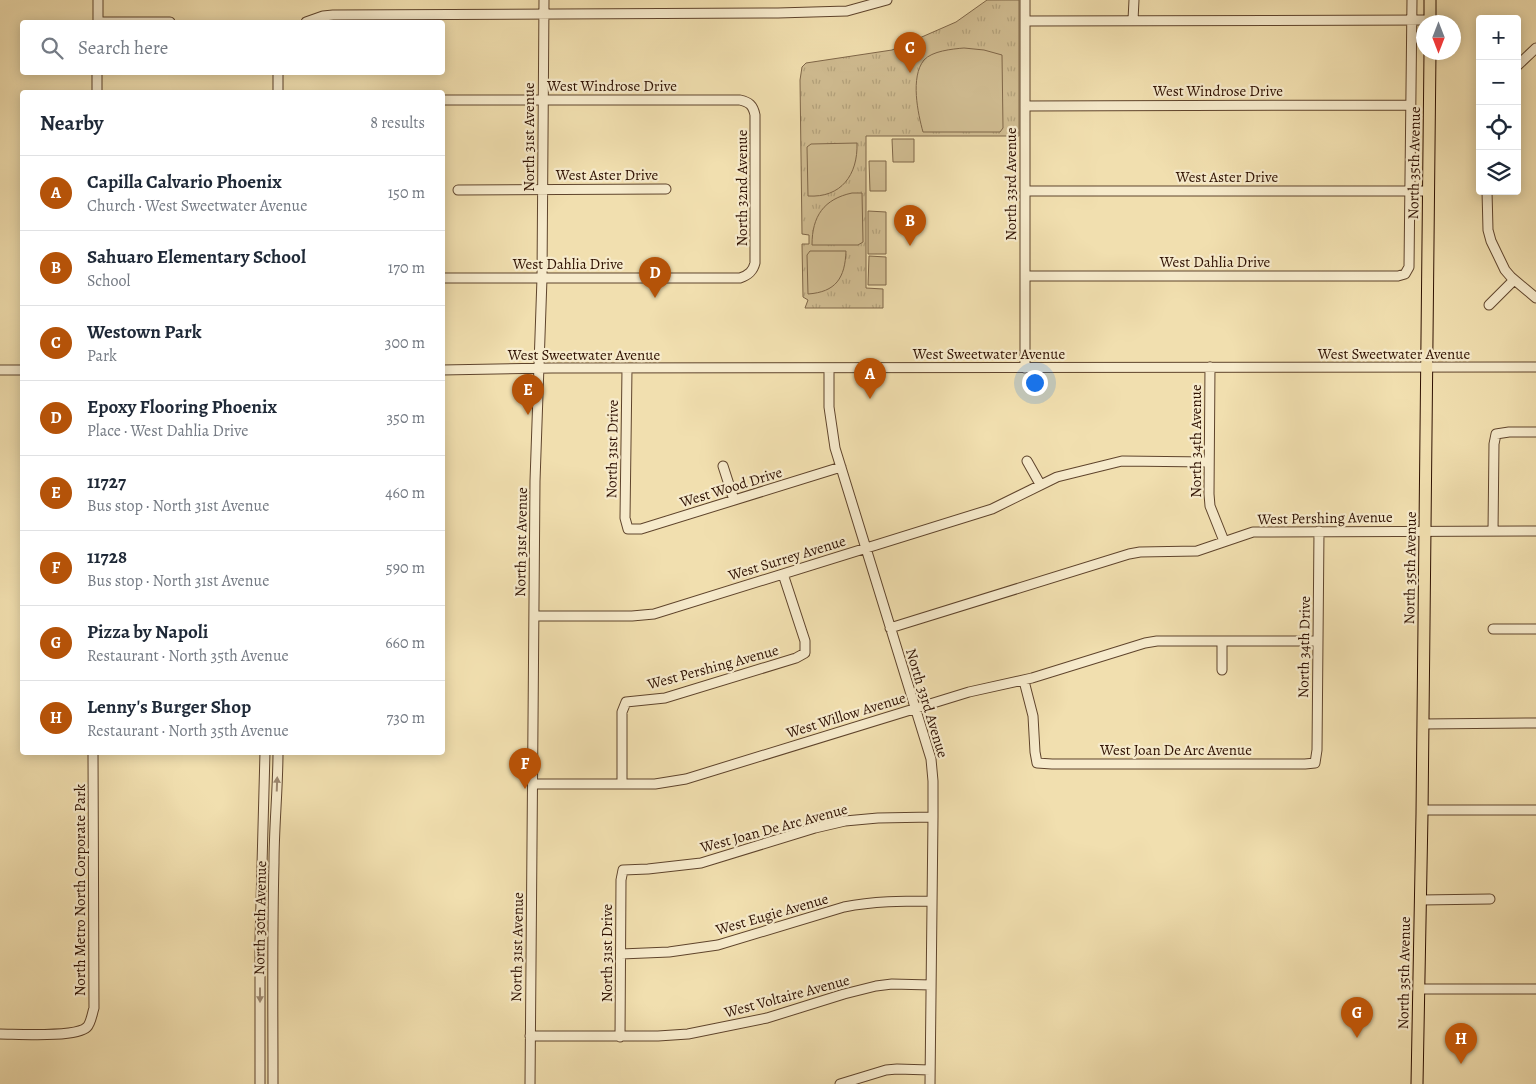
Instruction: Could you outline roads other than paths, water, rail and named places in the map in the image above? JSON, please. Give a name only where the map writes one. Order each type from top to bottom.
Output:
[{"type":"main road","points":[[1430,0],[1430,15]]},
{"type":"main road","name":"North 35th Avenue","points":[[1416,1084],[1421,900],[1430,60]]},
{"type":"street","points":[[98,0],[98,20]]},
{"type":"street","name":"North 31st Avenue","points":[[530,1084],[536,454],[542,278],[544,0]]},
{"type":"street","points":[[312,20],[333,15],[788,13],[847,10],[887,0]]},
{"type":"street","name":"North 33rd Avenue","points":[[1025,0],[1025,368]]},
{"type":"street","points":[[1133,20],[1134,0]]},
{"type":"street","name":"North 35th Avenue","points":[[1405,274],[1409,267],[1412,0]]},
{"type":"street","points":[[1025,21],[1416,20]]},
{"type":"street","points":[[1521,59],[1536,48]]},
{"type":"street","points":[[97,75],[97,90]]},
{"type":"street","points":[[278,75],[278,90]]},
{"type":"street","name":"West Windrose Drive","points":[[445,100],[740,100],[751,104]]},
{"type":"street","name":"North 32nd Avenue","points":[[751,104],[755,115],[755,263],[751,272]]},
{"type":"street","name":"West Windrose Drive","points":[[1025,106],[1411,105]]},
{"type":"street","name":"West Aster Drive","points":[[458,190],[543,188],[666,189]]},
{"type":"street","name":"West Aster Drive","points":[[1025,191],[1428,191]]},
{"type":"street","points":[[1486,195],[1488,230],[1491,242],[1505,270],[1536,298]]},
{"type":"street","name":"West Dahlia Drive","points":[[445,278],[740,278],[751,272]]},
{"type":"street","name":"West Dahlia Drive","points":[[1025,276],[1398,276],[1405,274]]},
{"type":"street","points":[[1489,305],[1514,280]]},
{"type":"street","name":"North 34th Avenue","points":[[1210,367],[1208,462],[1210,506],[1224,541]]},
{"type":"street","name":"West Sweetwater Avenue","points":[[445,370],[1536,367]]},
{"type":"street","name":"North 31st Drive","points":[[627,369],[625,518],[628,529]]},
{"type":"street","name":"North 33rd Avenue","points":[[829,369],[832,434],[931,759],[933,817],[930,1084]]},
{"type":"street","points":[[0,370],[20,370]]},
{"type":"street","points":[[1493,531],[1494,444],[1496,434],[1536,432]]},
{"type":"street","name":"West Surrey Avenue","points":[[534,616],[643,616],[992,509],[1040,484],[1066,474],[1122,460],[1208,462]]},
{"type":"street","points":[[1027,461],[1040,484]]},
{"type":"street","points":[[723,466],[734,500]]},
{"type":"street","name":"West Wood Drive","points":[[628,529],[641,529],[841,467]]},
{"type":"street","name":"North 34th Drive","points":[[1315,763],[1317,750],[1319,531]]},
{"type":"street","name":"West Pershing Avenue","points":[[890,628],[1129,554],[1197,550],[1253,532],[1536,531]]},
{"type":"street","name":"West Pershing Avenue","points":[[622,784],[622,712],[626,702],[665,698],[796,658],[805,653],[805,641],[783,574]]},
{"type":"street","points":[[1493,630],[1536,629]]},
{"type":"street","name":"West Willow Avenue","points":[[533,784],[655,784],[686,779],[915,708],[977,690],[1024,681],[1157,641],[1318,641]]},
{"type":"street","points":[[1222,641],[1222,670]]},
{"type":"street","name":"West Joan De Arc Avenue","points":[[1024,681],[1033,716],[1037,763],[1315,763]]},
{"type":"street","points":[[1423,724],[1536,723]]},
{"type":"street","name":"North Metro North Corporate Park","points":[[0,1034],[66,1034],[78,1032],[87,1027],[91,1018],[94,1008],[93,755]]},
{"type":"street","name":"North 30th Avenue","points":[[260,1084],[260,940],[265,755]]},
{"type":"street","name":"North 30th Avenue","points":[[273,1084],[272,928],[278,755]]},
{"type":"street","points":[[1422,810],[1536,810]]},
{"type":"street","name":"West Joan De Arc Avenue","points":[[623,870],[648,869],[701,862],[845,821],[933,817]]},
{"type":"street","name":"North 31st Drive","points":[[620,1037],[621,880],[623,870]]},
{"type":"street","points":[[1421,900],[1490,899]]},
{"type":"street","name":"West Eugie Avenue","points":[[620,954],[669,952],[718,945],[844,907],[865,903],[932,901]]},
{"type":"street","name":"West Voltaire Avenue","points":[[530,1036],[620,1037],[688,1034],[767,1018],[835,996],[876,986],[892,984],[931,985]]},
{"type":"street","points":[[1419,989],[1536,988]]},
{"type":"street","points":[[840,1084],[886,1070],[930,1070]]},
{"type":"place","name":"Westown Park","points":[[910,73]]},
{"type":"place","name":"Sahuaro Elementary School","points":[[910,246]]},
{"type":"place","name":"Epoxy Flooring Phoenix","points":[[655,298]]},
{"type":"place","name":"Capilla Calvario Phoenix","points":[[870,399]]},
{"type":"place","name":"11727","points":[[528,415]]},
{"type":"place","name":"11728","points":[[525,789]]},
{"type":"place","name":"Pizza by Napoli","points":[[1357,1038]]},
{"type":"place","name":"Lenny's Burger Shop","points":[[1461,1064]]}]
